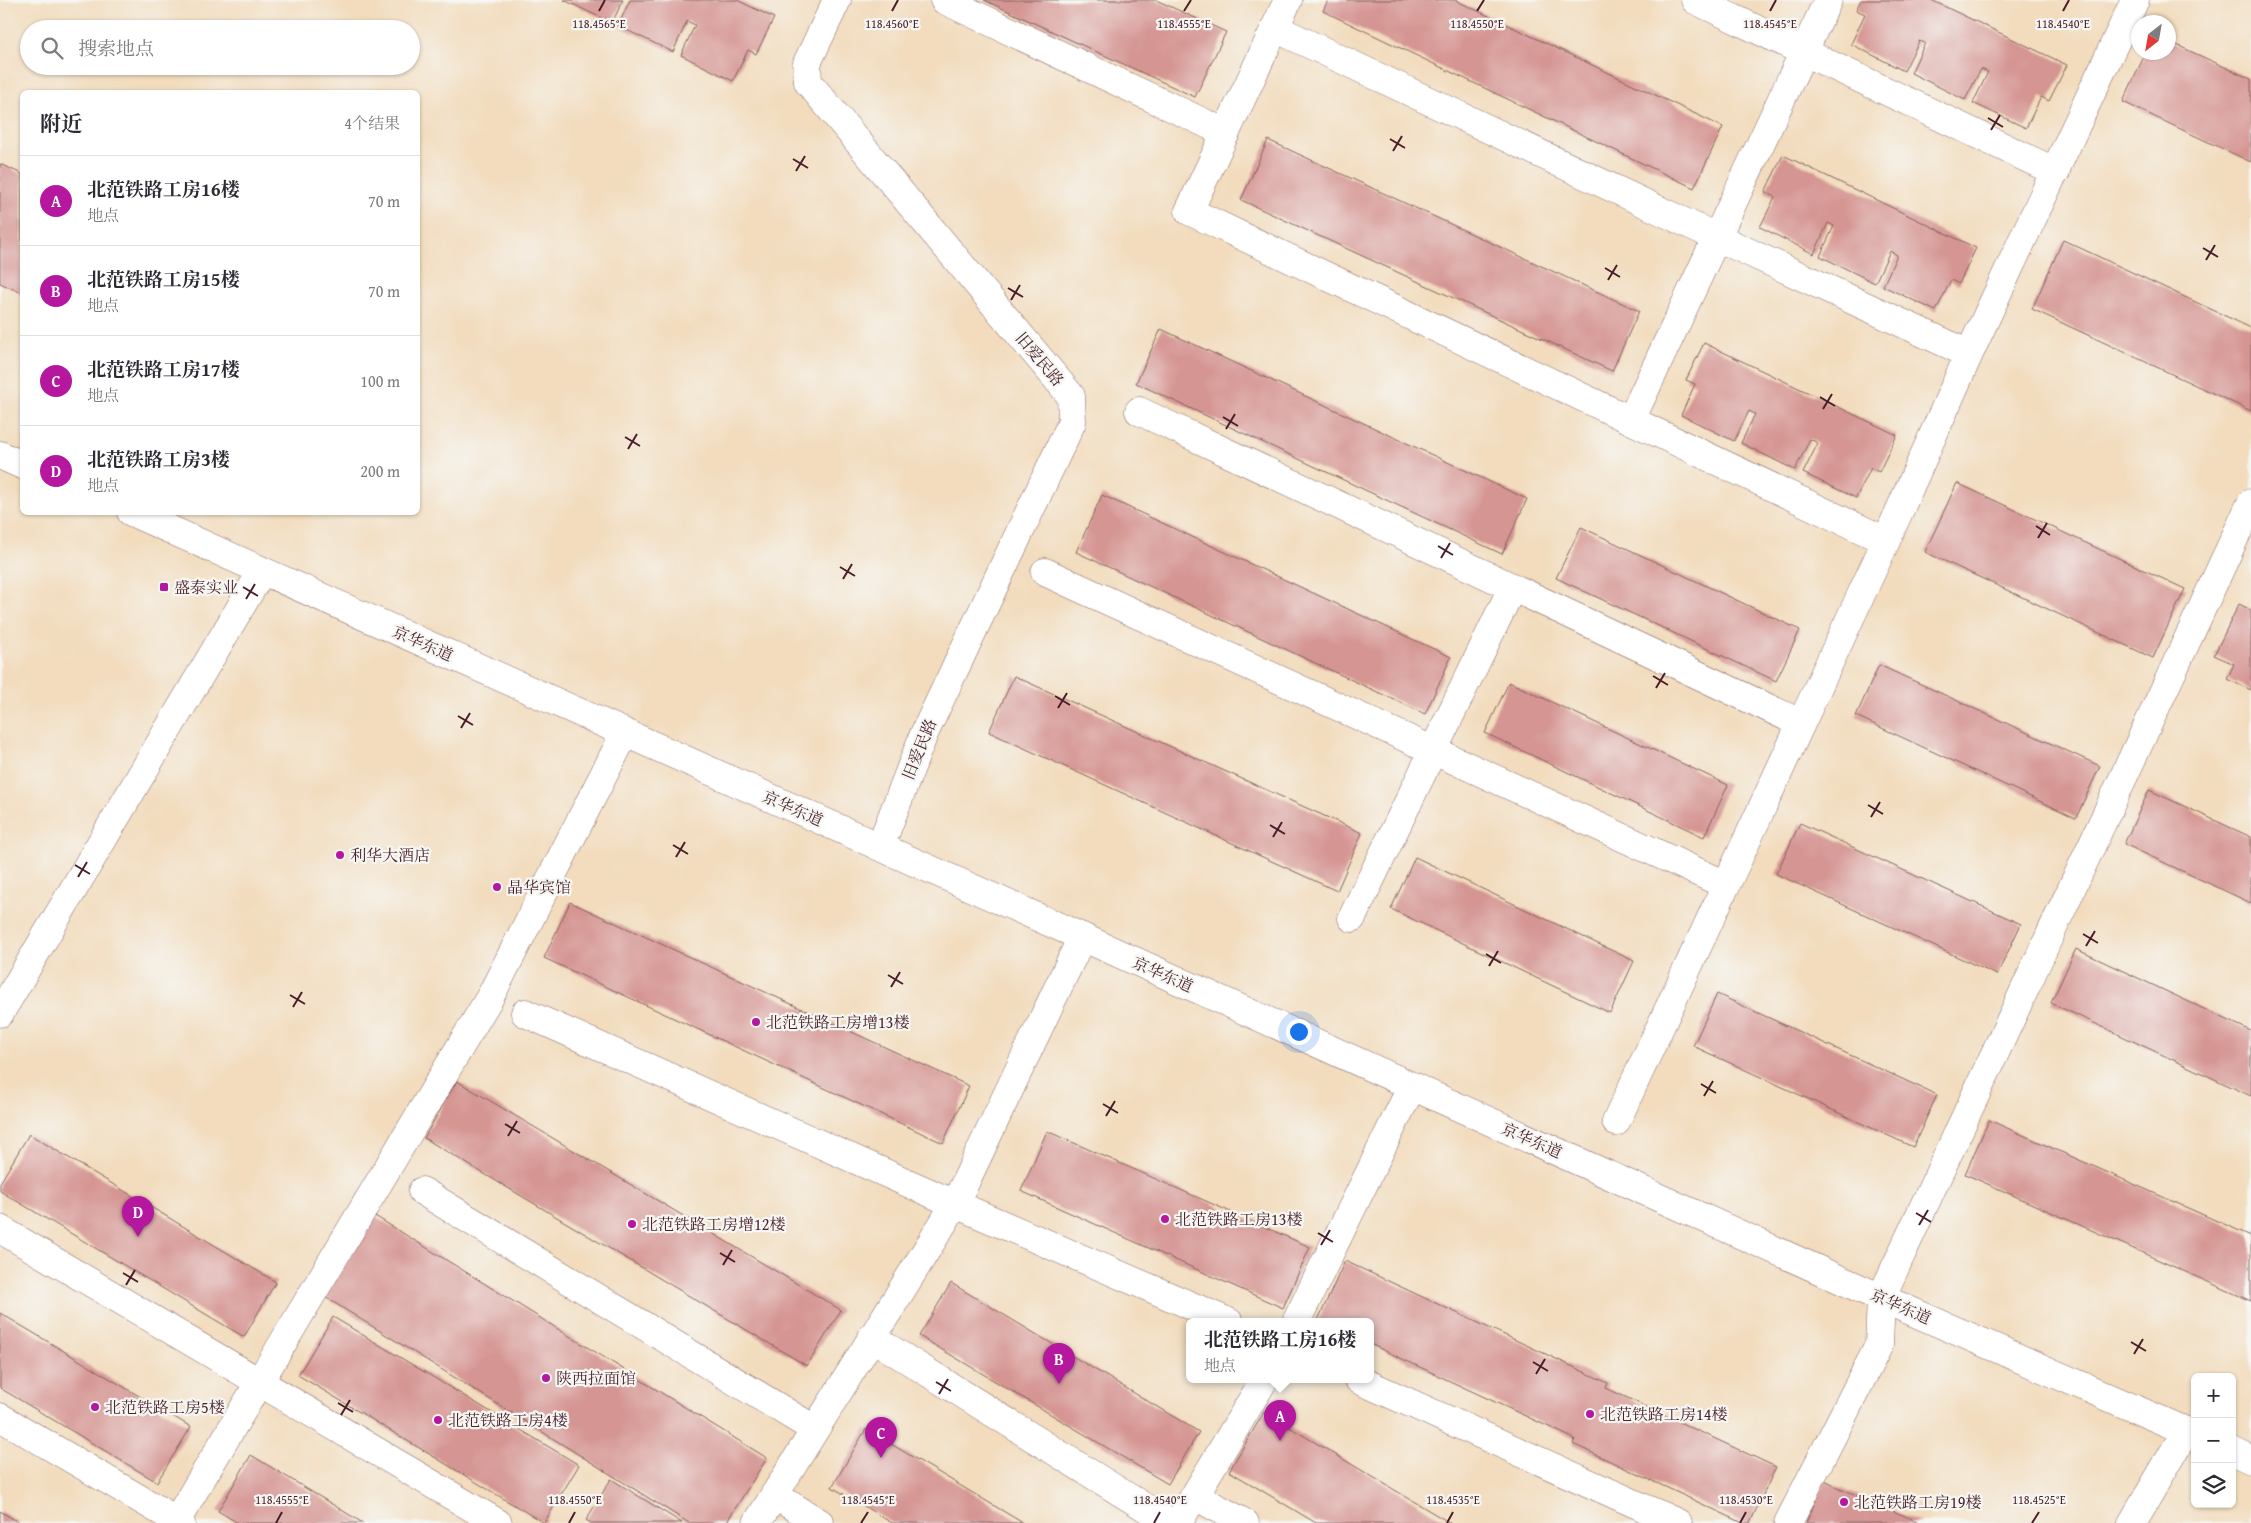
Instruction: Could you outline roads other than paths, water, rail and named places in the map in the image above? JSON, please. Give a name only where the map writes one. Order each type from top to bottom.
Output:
[{"type":"street","name":"旧爱民路","points":[[836,0],[807,62],[808,82],[1071,396],[1072,422],[924,734],[880,847]]},
{"type":"street","points":[[944,0],[1226,133]]},
{"type":"street","points":[[1288,0],[1189,211],[1886,541]]},
{"type":"street","points":[[1695,0],[2056,172]]},
{"type":"street","points":[[1631,420],[1828,0]]},
{"type":"street","points":[[1616,1122],[1886,541],[1969,354],[2135,0]]},
{"type":"street","points":[[1275,28],[1716,237],[1969,354]]},
{"type":"street","points":[[1139,411],[1800,723]]},
{"type":"street","points":[[0,455],[20,464]]},
{"type":"street","points":[[1788,1523],[1879,1345],[1881,1298],[2251,503]]},
{"type":"street","name":"京华东道","points":[[138,515],[1082,937],[1881,1298],[2190,1433]]},
{"type":"street","points":[[0,1013],[262,571]]},
{"type":"street","points":[[1045,572],[1726,886]]},
{"type":"street","points":[[1352,918],[1512,588]]},
{"type":"street","points":[[0,1417],[178,1522],[260,1381],[490,997],[625,733]]},
{"type":"street","points":[[757,1523],[955,1204],[1082,937]]},
{"type":"street","points":[[524,1012],[955,1204],[1220,1318]]},
{"type":"street","points":[[1298,1318],[1412,1086]]},
{"type":"street","points":[[422,1191],[814,1430]]},
{"type":"street","points":[[0,1229],[498,1523]]},
{"type":"street","points":[[871,1337],[1170,1523]]},
{"type":"street","points":[[1178,1523],[1262,1383]]},
{"type":"street","points":[[1366,1383],[1678,1523]]},
{"type":"street","points":[[2132,1523],[2190,1433]]},
{"type":"street","points":[[2236,1453],[2251,1460]]},
{"type":"street","points":[[774,1495],[820,1523]]},
{"type":"street","points":[[1194,1496],[1245,1523]]},
{"type":"place","name":"盛泰实业","points":[[164,587]]},
{"type":"place","name":"利华大酒店","points":[[340,855]]},
{"type":"place","name":"晶华宾馆","points":[[497,887]]},
{"type":"place","name":"北范铁路工房增13楼","points":[[756,1022]]},
{"type":"place","name":"北范铁路工房13楼","points":[[1165,1219]]},
{"type":"place","name":"北范铁路工房增12楼","points":[[632,1224]]},
{"type":"place","name":"北范铁路工房3楼","points":[[138,1237]]},
{"type":"place","name":"陕西拉面馆","points":[[546,1378]]},
{"type":"place","name":"北范铁路工房15楼","points":[[1059,1384]]},
{"type":"place","name":"北范铁路工房5楼","points":[[95,1407]]},
{"type":"place","name":"北范铁路工房14楼","points":[[1590,1414]]},
{"type":"place","name":"北范铁路工房4楼","points":[[438,1420]]},
{"type":"place","name":"北范铁路工房16楼","points":[[1280,1441]]},
{"type":"place","name":"北范铁路工房17楼","points":[[881,1458]]},
{"type":"place","name":"北范铁路工房19楼","points":[[1844,1502]]}]
